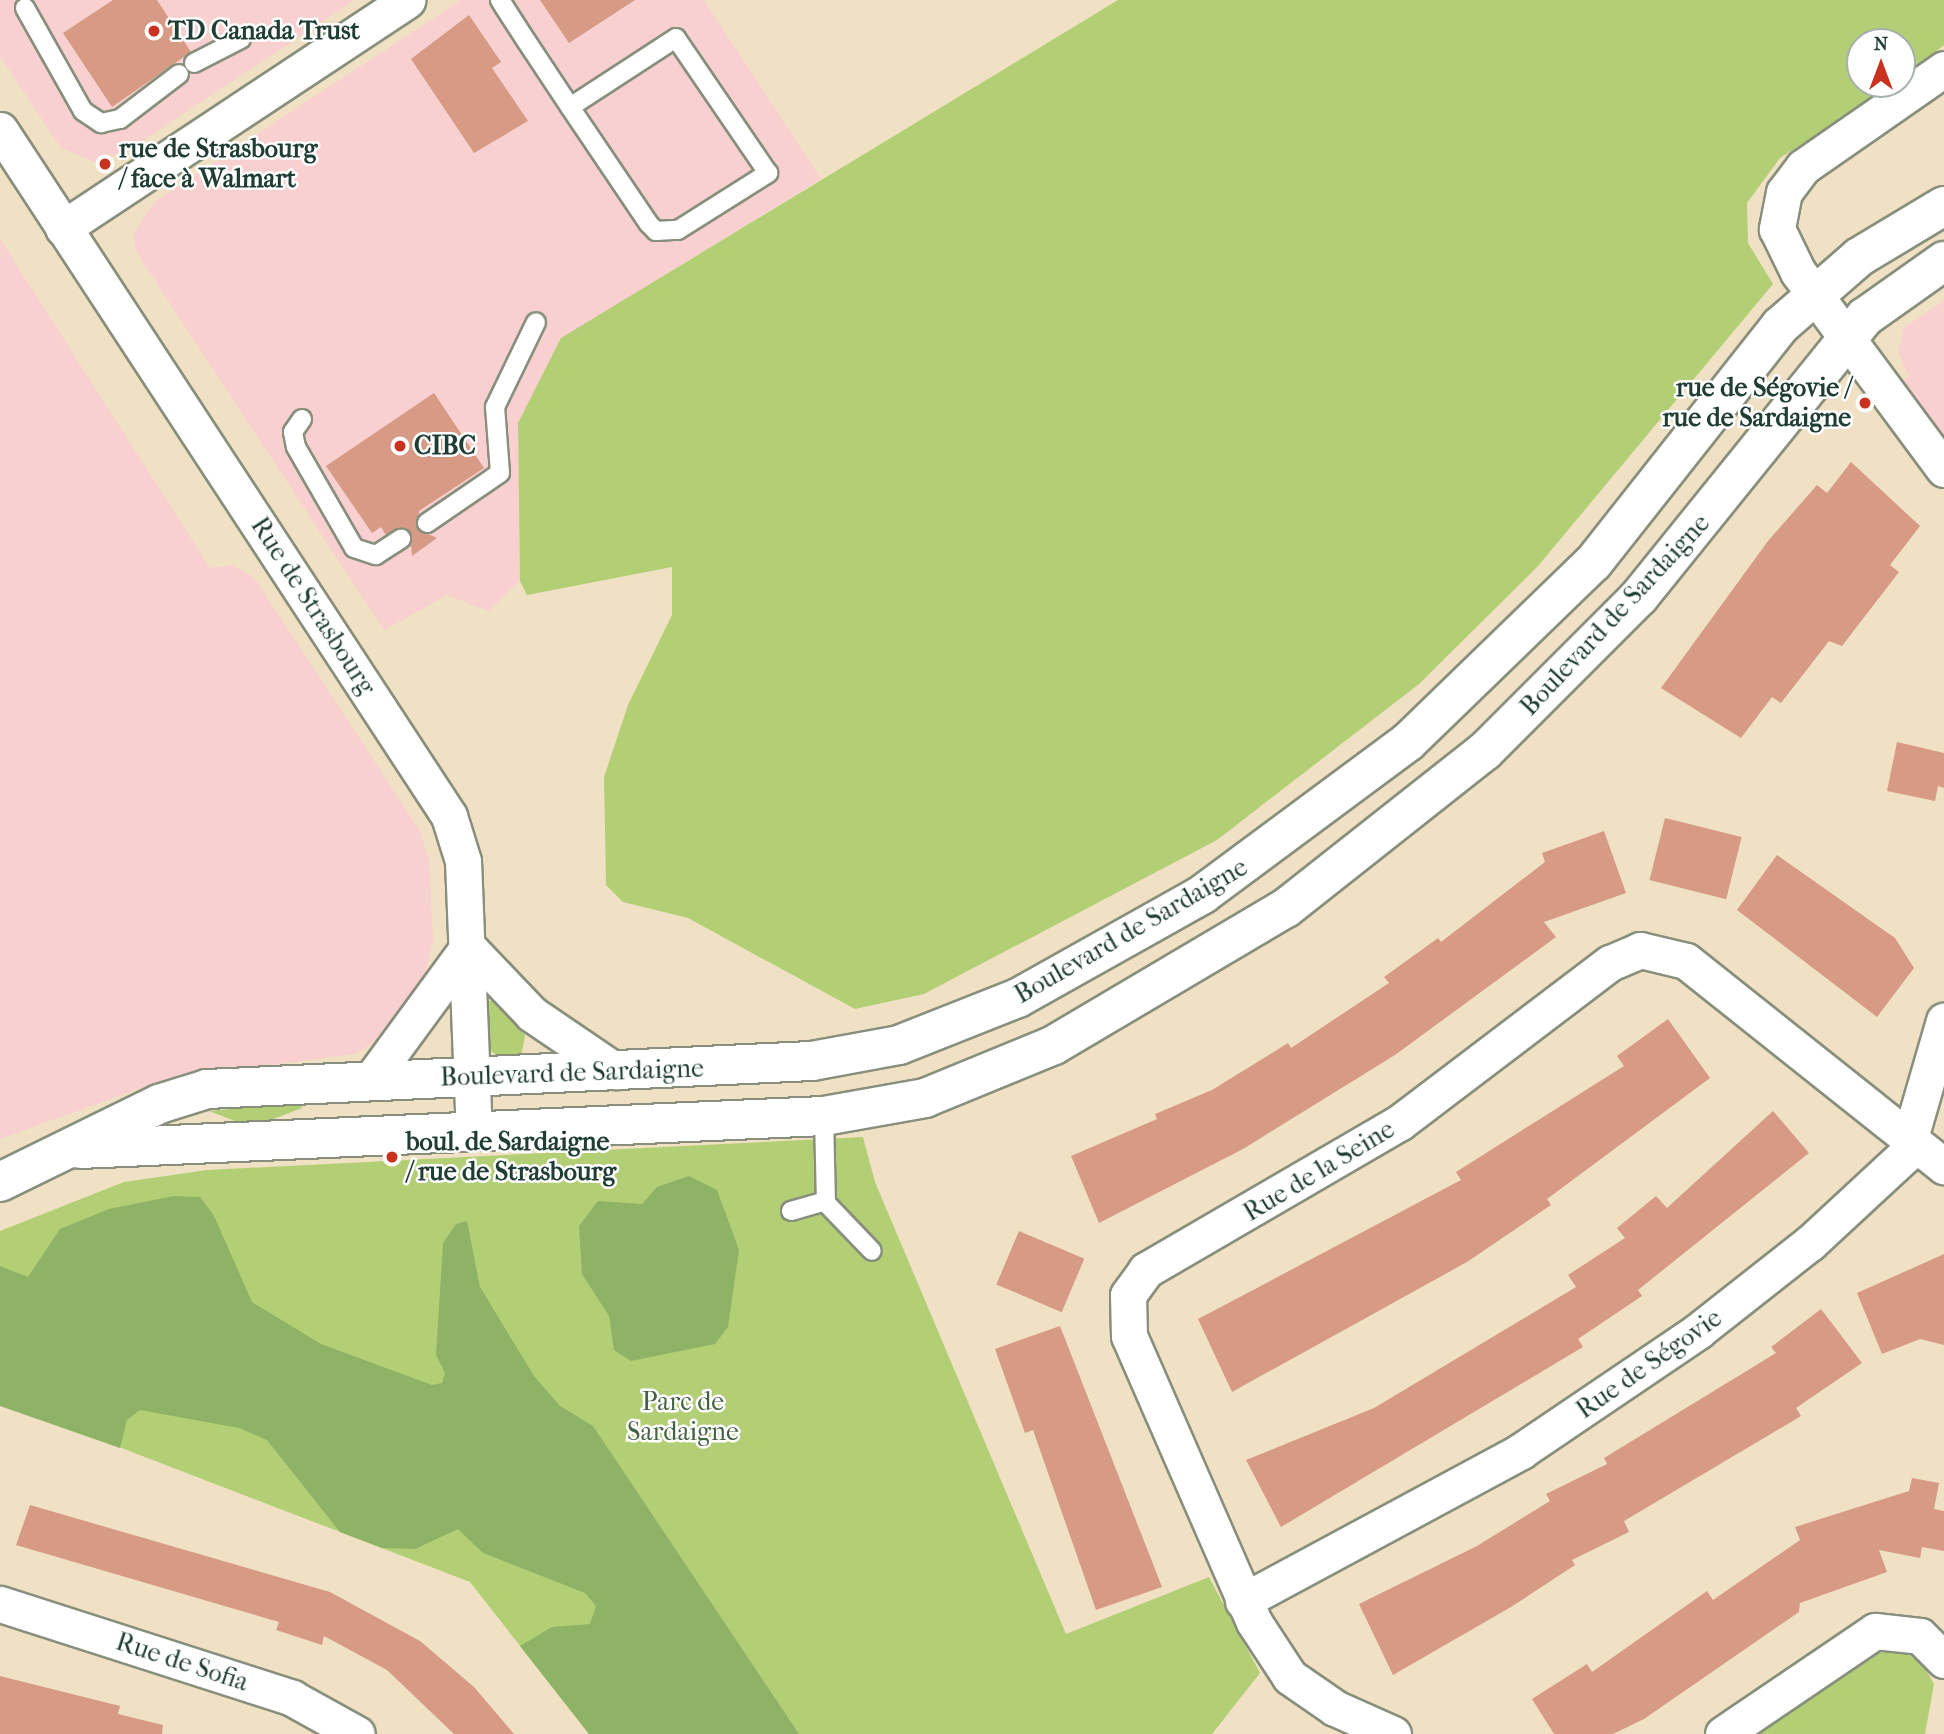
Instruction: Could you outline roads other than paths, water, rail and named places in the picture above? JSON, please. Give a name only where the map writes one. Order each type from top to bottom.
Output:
[{"type":"street","points":[[64,228],[407,0]]},
{"type":"street","points":[[1944,69],[1822,152],[1789,184],[1778,237],[1846,338],[1944,469]]},
{"type":"street","name":"Rue de Strasbourg","points":[[0,130],[444,807],[461,847],[468,947],[474,1132]]},
{"type":"street","name":"Boulevard de Sardaigne","points":[[0,1182],[74,1149],[159,1104],[207,1089],[812,1061],[899,1045],[1018,998],[1203,894],[1374,771],[1520,640],[1617,535],[1780,326],[1814,293],[1896,232],[1944,206]]},
{"type":"street","name":"Boulevard de Sardaigne","points":[[74,1149],[824,1116],[925,1098],[1054,1045],[1256,927],[1382,837],[1485,751],[1607,632],[1846,338],[1887,298],[1944,261]]},
{"type":"street","points":[[370,1081],[468,947],[532,1014],[616,1071]]},
{"type":"street","name":"Rue de la Seine","points":[[1393,1734],[1335,1708],[1290,1677],[1243,1601],[1129,1336],[1128,1295],[1156,1262],[1399,1123],[1610,963],[1640,950],[1686,961],[1944,1166]]},
{"type":"street","name":"Rue de Ségovie","points":[[1243,1601],[1461,1487],[1641,1371],[1830,1226],[1895,1169],[1911,1141],[1944,1021]]},
{"type":"street","name":"Rue de Sofia","points":[[0,1604],[292,1698],[357,1734]]},
{"type":"street","points":[[1723,1734],[1875,1631],[1920,1636],[1944,1660]]},
{"type":"lane","points":[[500,0],[570,107],[656,231],[678,230],[768,173],[676,38],[570,107]]},
{"type":"lane","points":[[25,8],[83,111],[101,123],[120,119],[179,74]]},
{"type":"lane","points":[[194,63],[241,39]]},
{"type":"lane","points":[[426,523],[500,473],[495,407],[536,322]]},
{"type":"lane","points":[[302,419],[293,432],[296,447],[354,548],[376,555],[401,539]]},
{"type":"lane","points":[[824,1116],[825,1201],[872,1251]]},
{"type":"lane","points":[[791,1211],[825,1201]]},
{"type":"place","name":"TD Canada Trust","points":[[154,31]]},
{"type":"place","name":"rue de Strasbourg / face à Walmart","points":[[105,164]]},
{"type":"place","name":"rue de Ségovie / rue de Sardaigne","points":[[1865,403]]},
{"type":"place","name":"CIBC","points":[[400,446]]},
{"type":"place","name":"boul. de Sardaigne / rue de Strasbourg","points":[[392,1157]]},
{"type":"park label","name":"Parc de Sardaigne","points":[[683,1417]]}]
